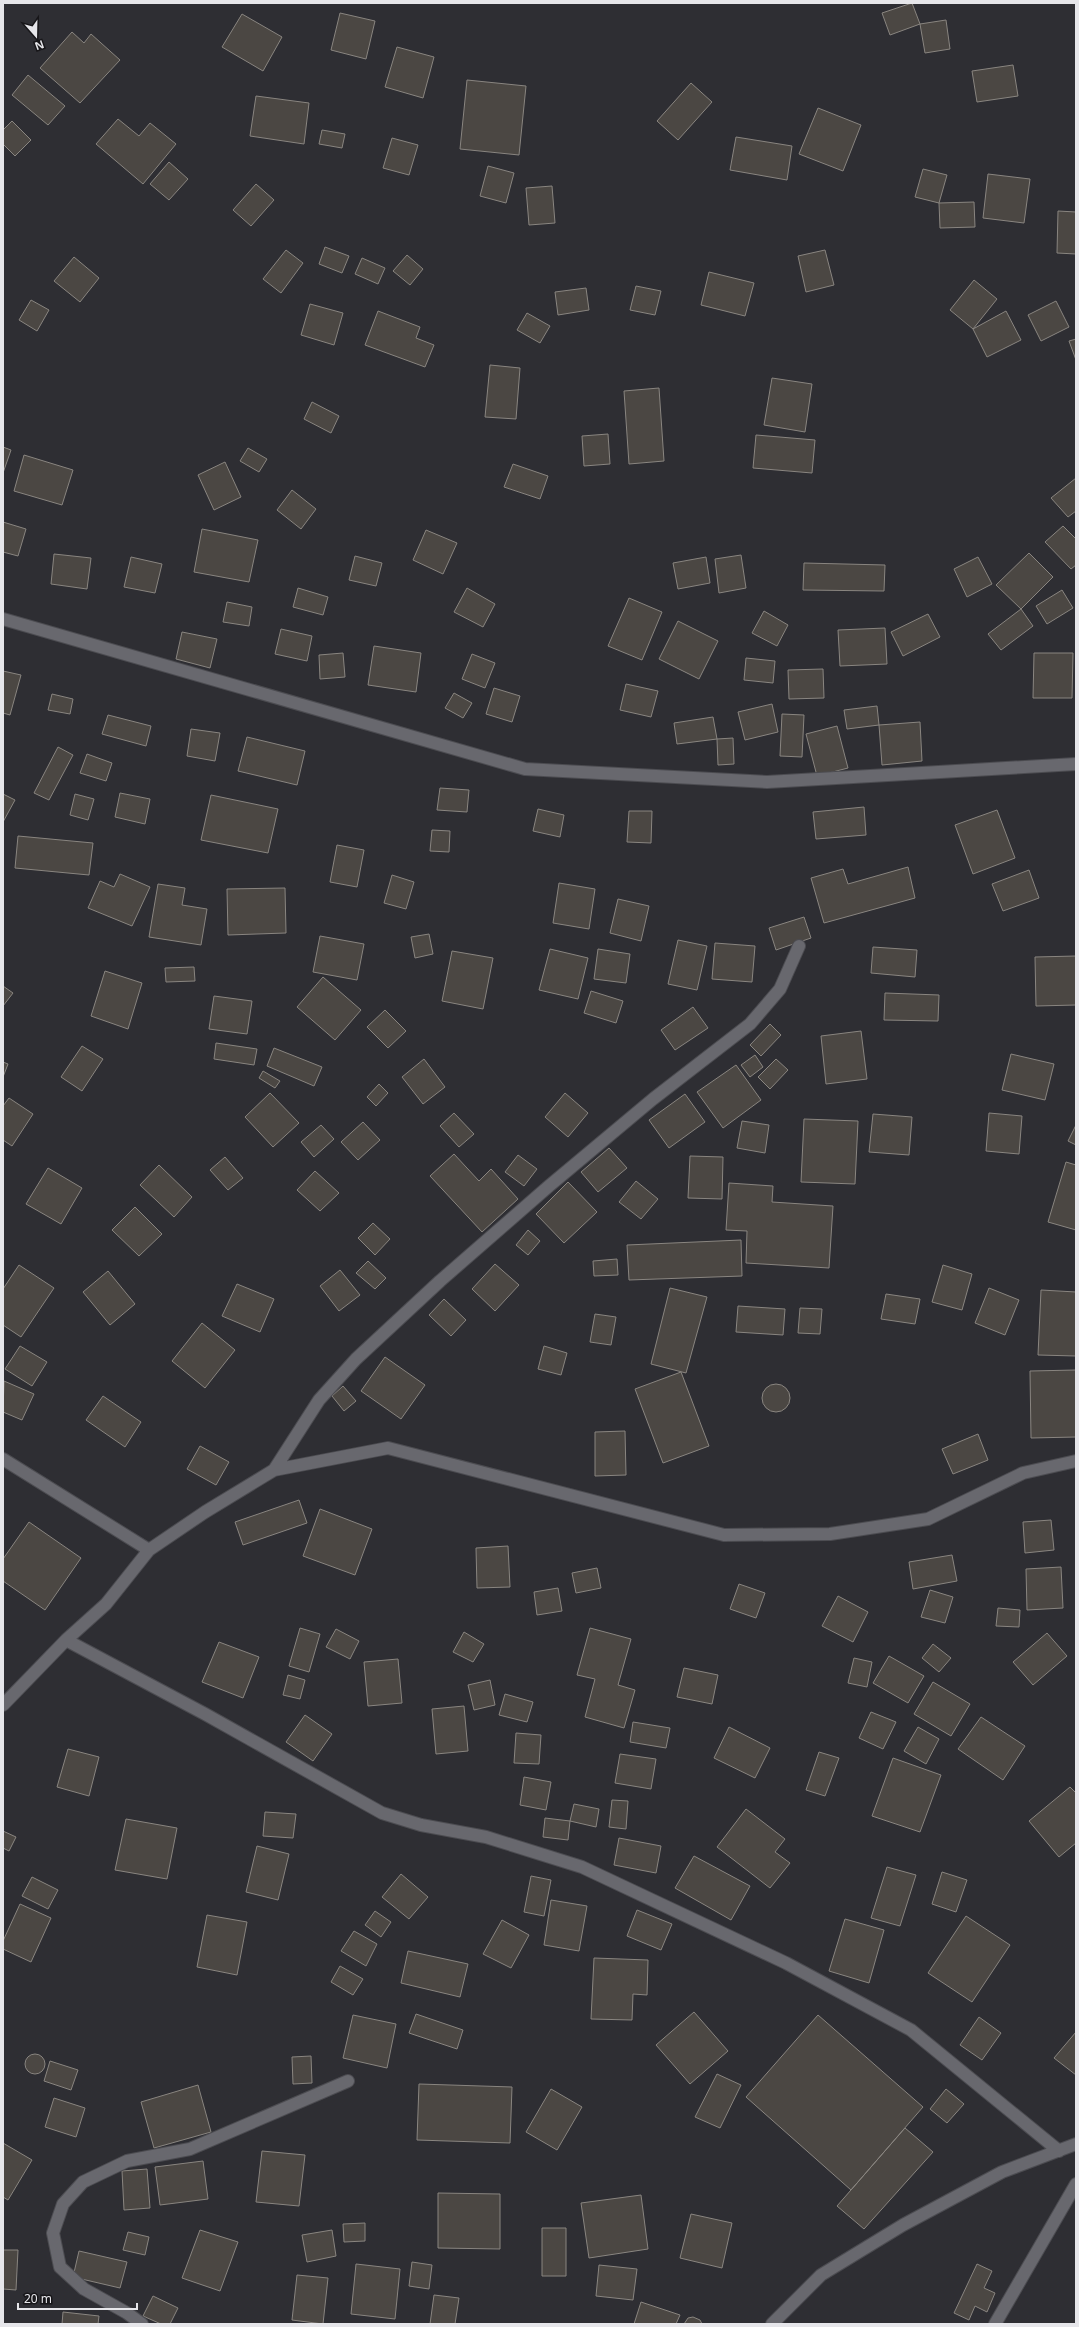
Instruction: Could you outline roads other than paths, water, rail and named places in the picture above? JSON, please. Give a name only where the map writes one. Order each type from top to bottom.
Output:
[{"type":"street","points":[[3,619],[525,769],[767,782],[1076,764]]},
{"type":"street","points":[[274,1470],[319,1400],[356,1359],[440,1281],[549,1186],[653,1099],[750,1024],[780,989],[799,946]]},
{"type":"street","points":[[3,1705],[66,1640],[106,1604],[149,1550],[205,1512],[274,1470],[388,1448],[724,1535],[830,1534],[928,1519],[1023,1473],[1076,1461]]},
{"type":"street","points":[[3,1459],[149,1550]]},
{"type":"street","points":[[66,1640],[205,1714],[382,1813],[421,1825],[486,1837],[582,1867],[786,1963],[911,2030],[1059,2151]]},
{"type":"street","points":[[142,2324],[127,2313],[84,2289],[60,2267],[53,2233],[63,2204],[83,2182],[127,2161],[190,2149],[348,2081]]},
{"type":"street","points":[[772,2324],[821,2275],[903,2225],[1002,2172],[1076,2144]]},
{"type":"street","points":[[995,2324],[1076,2184]]}]
